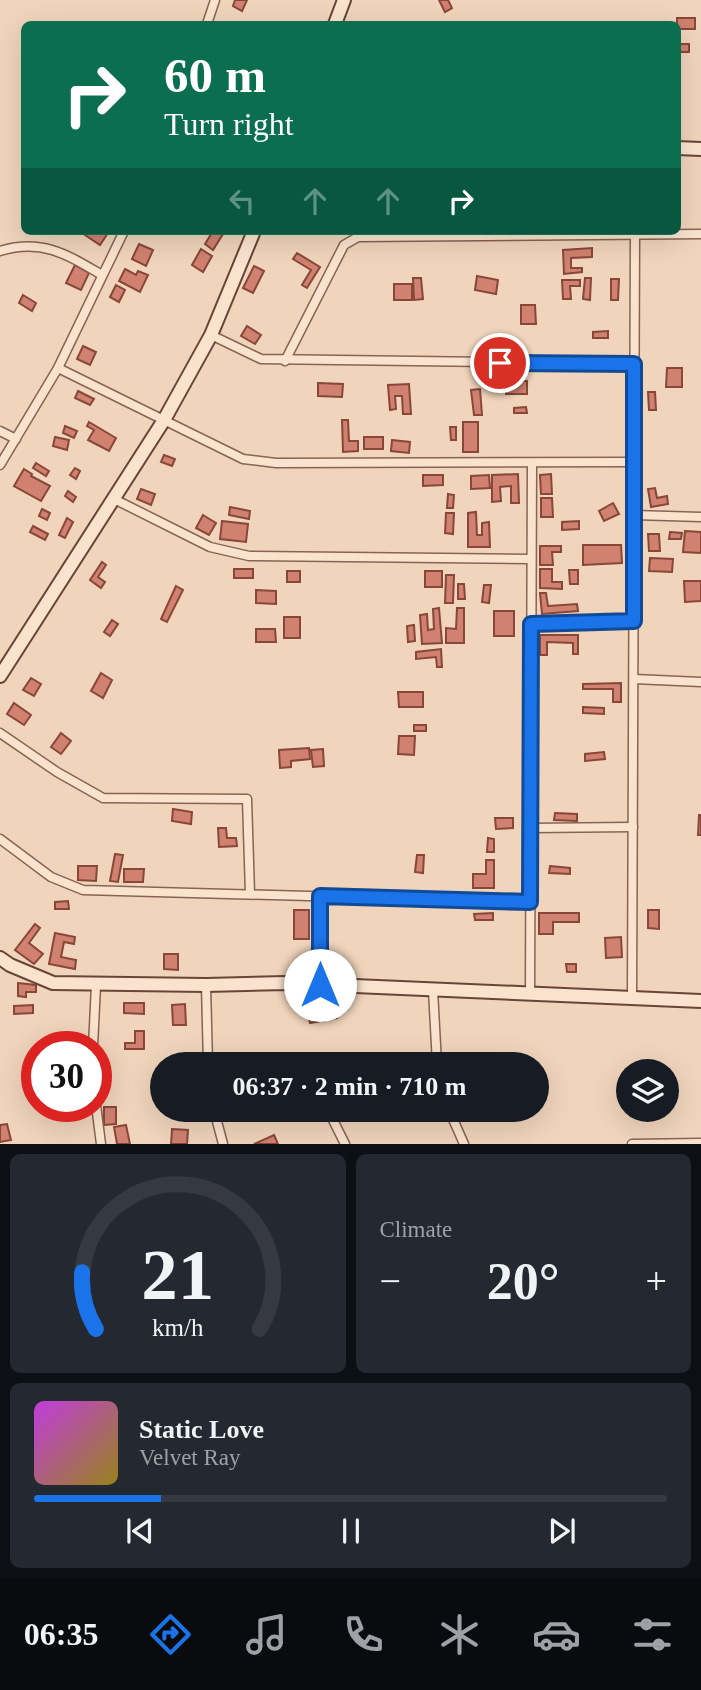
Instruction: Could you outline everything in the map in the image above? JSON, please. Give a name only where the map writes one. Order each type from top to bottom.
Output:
[{"type":"street","points":[[208,21],[215,0]]},
{"type":"street","points":[[336,21],[344,0]]},
{"type":"street","points":[[681,148],[701,149]]},
{"type":"street","points":[[681,234],[701,234]]},
{"type":"street","points":[[0,465],[58,368],[122,235]]},
{"type":"street","points":[[0,676],[164,420],[211,335],[252,235]]},
{"type":"street","points":[[285,361],[344,245],[358,237],[543,235]]},
{"type":"street","points":[[632,998],[635,235]]},
{"type":"street","points":[[0,251],[39,246],[67,255],[102,275]]},
{"type":"street","points":[[211,335],[261,359],[285,361],[634,364]]},
{"type":"street","points":[[58,368],[243,459],[276,463],[634,462]]},
{"type":"street","points":[[0,431],[16,439]]},
{"type":"street","points":[[530,994],[532,463]]},
{"type":"street","points":[[114,499],[210,547],[249,556],[531,559]]},
{"type":"street","points":[[634,516],[701,517]]},
{"type":"street","points":[[531,624],[634,621]]},
{"type":"street","points":[[634,680],[701,682]]},
{"type":"street","points":[[0,733],[57,772],[103,798],[247,799],[250,894]]},
{"type":"street","points":[[530,828],[634,828]]},
{"type":"street","points":[[0,839],[51,877],[83,890],[530,902]]},
{"type":"street","points":[[320,896],[320,985]]},
{"type":"street","points":[[0,958],[53,984],[286,983],[701,1001]]},
{"type":"street","points":[[94,1031],[96,985]]},
{"type":"street","points":[[206,985],[208,1052]]},
{"type":"street","points":[[433,989],[436,1052]]},
{"type":"street","points":[[98,1122],[101,1144]]},
{"type":"street","points":[[217,1122],[223,1144]]},
{"type":"street","points":[[334,1122],[345,1144]]},
{"type":"street","points":[[455,1122],[464,1144]]},
{"type":"street","points":[[632,1144],[701,1143]]},
{"type":"building","points":[[235,0],[247,0],[242,11],[233,6]]},
{"type":"building","points":[[439,0],[448,0],[452,8],[445,12]]},
{"type":"building","points":[[677,18],[695,18],[695,29],[681,29],[681,21],[677,21]]},
{"type":"building","points":[[681,44],[689,44],[689,52],[681,52]]},
{"type":"building","points":[[85,235],[107,235],[100,245]]},
{"type":"building","points":[[211,235],[222,235],[213,250],[205,244]]},
{"type":"building","points":[[139,244],[153,250],[146,266],[132,259]]},
{"type":"building","points":[[592,248],[592,257],[571,258],[571,268],[582,268],[582,272],[564,274],[563,250]]},
{"type":"building","points":[[201,249],[212,256],[203,272],[192,265]]},
{"type":"building","points":[[297,253],[320,267],[307,288],[302,285],[311,270],[293,259]]},
{"type":"building","points":[[75,265],[89,273],[81,290],[66,283]]},
{"type":"building","points":[[254,266],[264,271],[253,293],[243,288]]},
{"type":"building","points":[[125,269],[136,275],[138,271],[148,275],[140,292],[119,281]]},
{"type":"building","points":[[477,276],[498,280],[496,294],[475,290]]},
{"type":"building","points":[[413,278],[421,278],[423,299],[414,300]]},
{"type":"building","points":[[585,278],[591,278],[590,300],[583,299]]},
{"type":"building","points":[[611,279],[619,279],[618,300],[611,300]]},
{"type":"building","points":[[562,280],[580,280],[580,286],[570,286],[571,299],[563,299]]},
{"type":"building","points":[[394,284],[412,284],[412,300],[394,300]]},
{"type":"building","points":[[116,285],[125,290],[119,302],[110,297]]},
{"type":"building","points":[[23,295],[36,303],[32,311],[19,303]]},
{"type":"building","points":[[521,305],[535,305],[536,324],[521,324]]},
{"type":"building","points":[[247,326],[261,335],[255,344],[241,336]]},
{"type":"building","points":[[608,331],[608,338],[593,338],[593,332]]},
{"type":"building","points":[[508,343],[513,343],[513,353],[509,353]]},
{"type":"building","points":[[83,346],[96,352],[90,365],[77,359]]},
{"type":"building","points":[[667,368],[682,368],[682,387],[666,387]]},
{"type":"building","points":[[506,381],[527,381],[527,394],[506,394]]},
{"type":"building","points":[[318,383],[343,384],[342,397],[318,396]]},
{"type":"building","points":[[409,384],[411,414],[403,414],[402,396],[395,396],[396,409],[390,410],[388,385]]},
{"type":"building","points":[[480,389],[482,415],[474,415],[471,390]]},
{"type":"building","points":[[78,391],[94,399],[90,405],[75,398]]},
{"type":"building","points":[[648,392],[655,392],[656,410],[649,410]]},
{"type":"building","points":[[526,407],[527,413],[514,413],[514,408]]},
{"type":"building","points":[[342,420],[348,420],[349,441],[358,441],[358,451],[343,452]]},
{"type":"building","points":[[89,422],[116,438],[109,451],[88,440],[94,430],[87,426]]},
{"type":"building","points":[[463,422],[478,422],[478,452],[463,452]]},
{"type":"building","points":[[65,426],[77,431],[74,438],[63,433]]},
{"type":"building","points":[[450,427],[456,427],[456,440],[451,440]]},
{"type":"building","points":[[55,437],[69,440],[67,450],[53,446]]},
{"type":"building","points":[[364,437],[383,437],[383,449],[364,449]]},
{"type":"building","points":[[392,440],[410,442],[409,453],[391,451]]},
{"type":"building","points":[[164,455],[175,459],[172,466],[161,462]]},
{"type":"building","points":[[36,463],[49,471],[46,476],[33,468]]},
{"type":"building","points":[[75,468],[80,471],[76,479],[70,475]]},
{"type":"building","points":[[24,469],[50,486],[41,501],[14,486]]},
{"type":"building","points":[[518,474],[519,503],[511,503],[511,486],[500,487],[501,501],[492,502],[492,475]]},
{"type":"building","points":[[551,474],[552,494],[541,494],[540,475]]},
{"type":"building","points":[[423,475],[443,475],[443,485],[423,486]]},
{"type":"building","points":[[489,475],[490,488],[471,489],[471,476]]},
{"type":"building","points":[[655,488],[657,498],[667,496],[668,504],[651,507],[648,489]]},
{"type":"building","points":[[141,489],[155,494],[151,505],[137,499]]},
{"type":"building","points":[[68,491],[76,497],[73,502],[65,496]]},
{"type":"building","points":[[448,494],[454,495],[453,508],[447,508]]},
{"type":"building","points":[[541,498],[552,498],[553,517],[541,517]]},
{"type":"building","points":[[613,503],[619,514],[604,521],[599,511]]},
{"type":"building","points":[[230,507],[250,511],[249,519],[229,515]]},
{"type":"building","points":[[42,509],[50,513],[47,520],[39,516]]},
{"type":"building","points":[[476,512],[477,535],[482,535],[482,523],[489,522],[490,547],[468,547],[468,513]]},
{"type":"building","points":[[446,513],[454,513],[453,534],[445,533]]},
{"type":"building","points":[[203,515],[216,523],[209,535],[196,528]]},
{"type":"building","points":[[67,518],[73,522],[65,538],[59,535]]},
{"type":"building","points":[[222,521],[248,524],[246,542],[220,539]]},
{"type":"building","points":[[579,521],[579,529],[562,530],[562,522]]},
{"type":"building","points":[[33,526],[48,534],[45,540],[30,532]]},
{"type":"building","points":[[685,531],[701,532],[701,553],[683,552]]},
{"type":"building","points":[[670,532],[682,533],[681,539],[669,539]]},
{"type":"building","points":[[648,534],[659,534],[660,551],[649,551]]},
{"type":"building","points":[[583,545],[621,545],[622,563],[583,565]]},
{"type":"building","points":[[540,546],[561,546],[561,552],[552,552],[553,565],[540,565]]},
{"type":"building","points":[[650,558],[673,559],[672,572],[649,571]]},
{"type":"building","points":[[102,562],[106,565],[98,577],[105,582],[101,588],[90,580]]},
{"type":"building","points":[[234,569],[253,569],[253,578],[234,578]]},
{"type":"building","points":[[540,569],[552,569],[552,582],[562,582],[562,589],[540,588]]},
{"type":"building","points":[[569,570],[578,570],[578,584],[570,584]]},
{"type":"building","points":[[287,571],[300,571],[300,582],[287,582]]},
{"type":"building","points":[[425,571],[442,571],[442,587],[425,587]]},
{"type":"building","points":[[446,575],[454,575],[453,603],[445,603]]},
{"type":"building","points":[[684,581],[701,581],[701,601],[685,602]]},
{"type":"building","points":[[458,584],[464,584],[465,599],[458,599]]},
{"type":"building","points":[[484,585],[491,585],[489,603],[482,602]]},
{"type":"building","points":[[176,586],[183,590],[167,622],[161,619]]},
{"type":"building","points":[[256,590],[276,591],[276,604],[256,603]]},
{"type":"building","points":[[540,593],[546,593],[548,606],[577,604],[578,611],[542,614]]},
{"type":"building","points":[[439,608],[442,643],[422,644],[420,615],[427,614],[428,630],[434,629],[433,609]]},
{"type":"building","points":[[457,608],[464,608],[464,643],[446,643],[446,628],[456,629]]},
{"type":"building","points":[[494,611],[514,611],[514,636],[494,636]]},
{"type":"building","points":[[284,617],[300,617],[300,638],[284,638]]},
{"type":"building","points":[[112,620],[118,624],[110,636],[104,632]]},
{"type":"building","points":[[414,625],[415,641],[408,642],[407,626]]},
{"type":"building","points":[[256,629],[275,629],[276,642],[256,642]]},
{"type":"building","points":[[540,635],[578,635],[578,654],[573,654],[573,643],[547,642],[547,655],[540,655]]},
{"type":"building","points":[[441,649],[442,667],[437,667],[436,657],[416,659],[416,652]]},
{"type":"building","points":[[101,673],[112,680],[103,698],[91,691]]},
{"type":"building","points":[[31,678],[41,684],[34,696],[23,690]]},
{"type":"building","points":[[621,683],[621,702],[613,702],[613,689],[583,689],[583,684]]},
{"type":"building","points":[[398,692],[423,692],[423,707],[399,707]]},
{"type":"building","points":[[14,703],[31,715],[24,725],[7,714]]},
{"type":"building","points":[[583,707],[604,708],[604,714],[583,713]]},
{"type":"building","points":[[414,725],[426,725],[426,731],[414,731]]},
{"type":"building","points":[[61,733],[71,741],[61,754],[51,747]]},
{"type":"building","points":[[399,736],[415,736],[414,755],[398,754]]},
{"type":"building","points":[[309,748],[310,759],[291,761],[291,767],[280,768],[279,750]]},
{"type":"building","points":[[323,749],[324,766],[313,767],[311,750]]},
{"type":"building","points":[[604,752],[605,759],[585,761],[585,754]]},
{"type":"building","points":[[173,809],[192,812],[191,824],[172,821]]},
{"type":"building","points":[[555,813],[577,814],[577,821],[554,820]]},
{"type":"building","points":[[701,815],[701,835],[698,835]]},
{"type":"building","points":[[495,818],[513,818],[513,828],[496,829]]},
{"type":"building","points":[[218,828],[226,828],[227,838],[236,838],[237,846],[219,847]]},
{"type":"building","points":[[488,838],[494,839],[494,852],[487,852]]},
{"type":"building","points":[[115,854],[123,855],[118,882],[110,881]]},
{"type":"building","points":[[417,855],[424,855],[423,873],[415,872]]},
{"type":"building","points":[[486,860],[494,860],[494,888],[473,888],[473,874],[486,874]]},
{"type":"building","points":[[78,866],[97,866],[96,881],[78,880]]},
{"type":"building","points":[[550,866],[570,868],[570,874],[549,873]]},
{"type":"building","points":[[124,869],[144,869],[143,882],[124,882]]},
{"type":"building","points":[[68,901],[69,909],[55,909],[55,902]]},
{"type":"building","points":[[294,910],[309,910],[309,939],[294,939]]},
{"type":"building","points":[[648,910],[659,910],[659,929],[648,928]]},
{"type":"building","points":[[493,913],[493,920],[475,920],[474,914]]},
{"type":"building","points":[[539,913],[579,913],[579,922],[553,922],[553,934],[539,934]]},
{"type":"building","points":[[35,924],[40,928],[29,943],[43,954],[34,964],[15,950]]},
{"type":"building","points":[[55,933],[75,937],[74,944],[64,942],[61,957],[76,960],[75,969],[49,964]]},
{"type":"building","points":[[621,937],[622,957],[606,958],[605,938]]},
{"type":"building","points":[[164,954],[178,954],[178,970],[164,969]]},
{"type":"building","points":[[566,964],[576,964],[576,972],[567,972]]},
{"type":"building","points":[[18,983],[36,985],[36,992],[26,992],[26,997],[18,996]]},
{"type":"building","points":[[124,1003],[144,1003],[144,1014],[124,1013]]},
{"type":"building","points":[[185,1004],[186,1025],[173,1025],[172,1005]]},
{"type":"building","points":[[334,1004],[337,1018],[310,1023],[307,1009]]},
{"type":"building","points":[[33,1005],[33,1013],[14,1014],[14,1006]]},
{"type":"building","points":[[135,1031],[144,1031],[144,1049],[125,1049],[125,1043],[135,1043]]},
{"type":"building","points":[[112,1107],[116,1107],[116,1124],[104,1125],[104,1122],[112,1122]]},
{"type":"building","points":[[7,1124],[11,1140],[0,1142],[0,1125]]},
{"type":"building","points":[[126,1125],[130,1144],[117,1144],[114,1127]]},
{"type":"building","points":[[172,1129],[188,1130],[187,1144],[171,1144]]},
{"type":"building","points":[[274,1135],[278,1144],[254,1144]]},
{"type":"route","points":[[320,985],[320,896],[530,902],[531,624],[634,621],[634,364],[500,363]]}]
